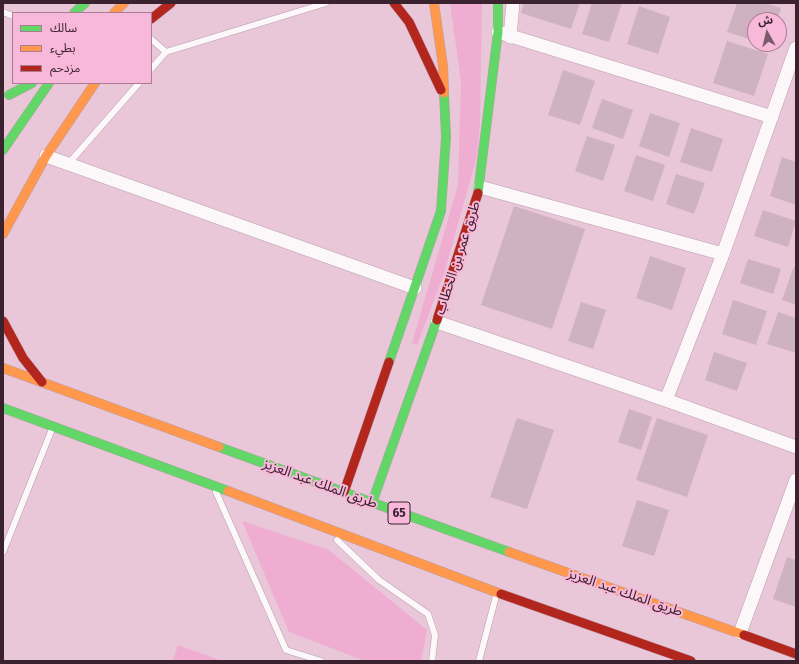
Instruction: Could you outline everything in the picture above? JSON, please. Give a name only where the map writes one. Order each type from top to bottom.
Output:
[{"type":"main road","points":[[75,12],[85,3]]},
{"type":"main road","points":[[115,12],[124,3]]},
{"type":"main road","points":[[152,18],[171,3]]},
{"type":"main road","points":[[394,3],[409,22],[444,96]]},
{"type":"main road","points":[[344,492],[441,211],[446,137],[443,66],[434,3]]},
{"type":"main road","name":"طريق عمر بن الخطاب","points":[[372,503],[437,322],[480,187],[504,35],[498,3]]},
{"type":"main road","points":[[3,104],[16,84]]},
{"type":"main road","points":[[9,95],[30,84]]},
{"type":"main road","points":[[3,150],[48,84]]},
{"type":"main road","points":[[3,234],[46,156],[94,84]]},
{"type":"main road","points":[[3,321],[23,358],[42,382]]},
{"type":"main road","name":"طريق الملك عبد العزيز","points":[[3,368],[372,503],[796,654]]},
{"type":"main road","points":[[3,408],[322,525],[496,592],[679,659],[691,661]]},
{"type":"street","points":[[513,3],[504,35],[772,117]]},
{"type":"street","points":[[666,400],[723,254],[796,48]]},
{"type":"street","points":[[46,156],[415,288]]},
{"type":"street","points":[[480,187],[723,254]]},
{"type":"street","points":[[437,322],[796,446]]},
{"type":"street","points":[[740,633],[796,480]]},
{"type":"lane","points":[[152,68],[166,52],[326,3]]},
{"type":"lane","points":[[152,40],[166,52]]},
{"type":"lane","points":[[69,163],[138,84]]},
{"type":"lane","points":[[3,552],[53,426]]},
{"type":"lane","points":[[213,485],[286,650],[321,661]]},
{"type":"lane","points":[[322,525],[380,580],[428,614],[435,635],[432,661]]},
{"type":"lane","points":[[479,661],[496,592]]},
{"type":"shaded area","points":[[450,3],[482,3],[480,123],[477,156],[444,274],[417,345],[412,343],[458,185],[461,82]]},
{"type":"shaded area","points":[[242,521],[329,550],[427,630],[421,661],[365,661],[289,632]]},
{"type":"shaded area","points":[[178,645],[222,661],[173,661]]},
{"type":"building","points":[[524,3],[580,3],[571,29],[521,13]]},
{"type":"building","points":[[592,3],[622,3],[609,42],[582,34]]},
{"type":"building","points":[[737,3],[766,3],[781,8],[780,12],[747,12],[747,38],[727,32]]},
{"type":"building","points":[[639,6],[670,17],[658,54],[627,44]]},
{"type":"building","points":[[727,41],[747,47],[747,52],[762,52],[768,54],[754,96],[713,83]]},
{"type":"building","points":[[563,70],[595,81],[580,125],[548,115]]},
{"type":"building","points":[[602,99],[633,110],[623,139],[592,128]]},
{"type":"building","points":[[650,113],[680,123],[669,157],[639,146]]},
{"type":"building","points":[[691,128],[723,139],[712,172],[680,162]]},
{"type":"building","points":[[587,136],[615,145],[603,181],[575,171]]},
{"type":"building","points":[[636,155],[665,165],[653,201],[624,191]]},
{"type":"building","points":[[782,157],[796,162],[796,205],[770,196]]},
{"type":"building","points":[[676,174],[705,183],[694,214],[666,204]]},
{"type":"building","points":[[514,206],[585,229],[552,329],[481,305]]},
{"type":"building","points":[[763,210],[796,221],[788,247],[754,236]]},
{"type":"building","points":[[650,256],[686,268],[672,310],[636,298]]},
{"type":"building","points":[[748,259],[781,269],[773,294],[740,283]]},
{"type":"building","points":[[794,266],[796,267],[796,305],[782,300]]},
{"type":"building","points":[[733,300],[767,311],[756,345],[722,334]]},
{"type":"building","points":[[581,302],[606,310],[593,349],[568,341]]},
{"type":"building","points":[[778,312],[796,318],[796,353],[767,344]]},
{"type":"building","points":[[714,352],[747,363],[737,391],[705,380]]},
{"type":"building","points":[[629,409],[652,417],[641,450],[618,442]]},
{"type":"building","points":[[517,418],[554,430],[527,509],[490,497]]},
{"type":"building","points":[[657,418],[708,435],[687,497],[636,480]]},
{"type":"building","points":[[637,500],[669,510],[654,556],[622,546]]},
{"type":"building","points":[[787,557],[796,560],[796,607],[773,599]]},
{"type":"traffic: fast","points":[[75,12],[85,3]]},
{"type":"traffic: fast","points":[[478,193],[498,32],[498,3]]},
{"type":"traffic: fast","points":[[9,95],[30,84]]},
{"type":"traffic: fast","points":[[3,150],[48,84]]},
{"type":"traffic: fast","points":[[389,362],[441,211],[446,137],[444,93]]},
{"type":"traffic: fast","points":[[372,503],[437,320]]},
{"type":"traffic: fast","points":[[3,408],[228,491]]},
{"type":"traffic: fast","points":[[219,447],[509,552]]},
{"type":"traffic: slow","points":[[115,12],[124,3]]},
{"type":"traffic: slow","points":[[434,3],[443,66],[444,93]]},
{"type":"traffic: slow","points":[[3,234],[46,156],[94,84]]},
{"type":"traffic: slow","points":[[3,368],[219,447]]},
{"type":"traffic: slow","points":[[228,491],[501,594]]},
{"type":"traffic: slow","points":[[509,552],[744,635]]},
{"type":"traffic: jam","points":[[152,18],[171,3]]},
{"type":"traffic: jam","points":[[394,3],[409,22],[441,90]]},
{"type":"traffic: jam","points":[[437,320],[478,193]]},
{"type":"traffic: jam","points":[[3,321],[23,358],[42,382]]},
{"type":"traffic: jam","points":[[344,492],[389,362]]},
{"type":"traffic: jam","points":[[501,594],[691,661]]},
{"type":"traffic: jam","points":[[744,635],[796,654]]}]
